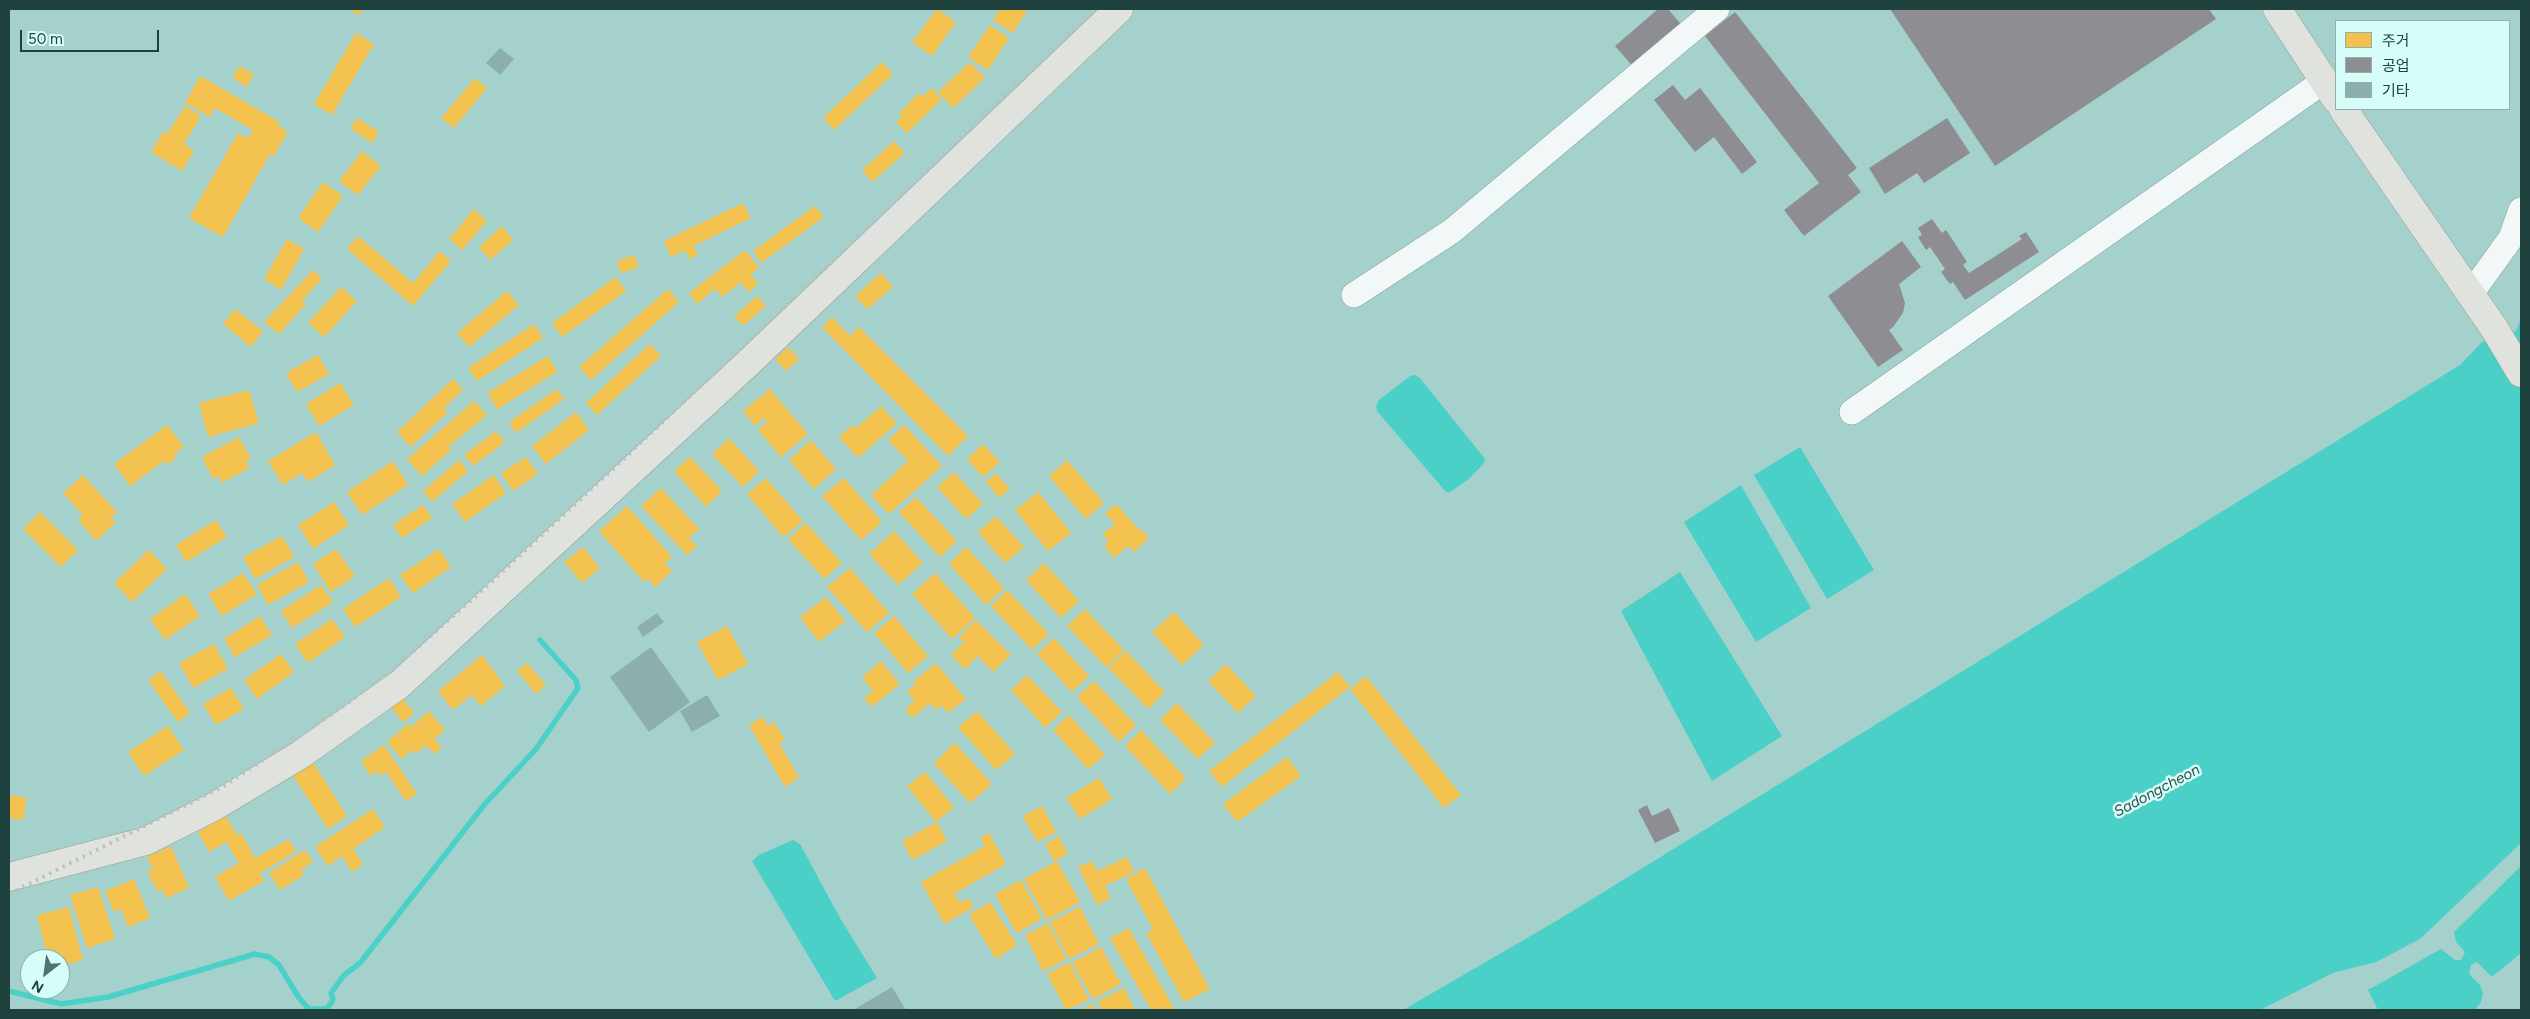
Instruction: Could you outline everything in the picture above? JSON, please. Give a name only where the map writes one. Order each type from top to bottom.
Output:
[{"type":"main road","points":[[9,877],[146,841],[216,806],[300,755],[400,684],[746,365],[1119,9]]},
{"type":"main road","points":[[2277,9],[2330,90]]},
{"type":"main road","points":[[2344,110],[2494,328],[2521,373]]},
{"type":"street","points":[[1354,295],[1452,231],[1717,9]]},
{"type":"street","points":[[1852,412],[2330,90]]},
{"type":"street","points":[[2470,294],[2511,238],[2521,210]]},
{"type":"water","name":"Sadongcheon","points":[[2521,317],[2521,843],[2420,939],[2376,962],[2333,973],[2260,1010],[1403,1010],[1558,920],[2460,365],[2482,342],[2516,331]]},
{"type":"water","points":[[1415,375],[1420,378],[1485,459],[1484,463],[1469,479],[1450,492],[1446,492],[1377,411],[1376,406],[1379,400],[1410,376]]},
{"type":"water","points":[[1800,447],[1874,570],[1827,599],[1754,475]]},
{"type":"water","points":[[1741,485],[1811,608],[1756,642],[1684,522]]},
{"type":"water","points":[[1680,572],[1782,736],[1712,781],[1621,611]]},
{"type":"water","points":[[793,840],[800,844],[840,918],[877,978],[835,1001],[752,861],[759,855]]},
{"type":"water","points":[[2521,866],[2521,953],[2492,977],[2477,962],[2471,965],[2469,974],[2480,985],[2483,994],[2481,1002],[2475,1010],[2378,1010],[2368,990],[2441,949],[2455,960],[2461,960],[2465,952],[2456,942],[2454,932]]},
{"type":"building: 주거","points":[[347,9],[362,9],[359,15]]},
{"type":"building: 주거","points":[[937,9],[956,22],[932,56],[912,42]]},
{"type":"building: 주거","points":[[1000,9],[1028,9],[1013,33],[993,20]]},
{"type":"building: 주거","points":[[990,25],[1009,38],[988,70],[968,57]]},
{"type":"building: 주거","points":[[356,33],[374,44],[332,115],[314,104]]},
{"type":"building: 주거","points":[[882,62],[893,74],[834,130],[823,118]]},
{"type":"building: 주거","points":[[970,62],[985,78],[953,108],[938,92]]},
{"type":"building: 주거","points":[[239,66],[254,74],[247,87],[233,78]]},
{"type":"building: 주거","points":[[200,76],[280,122],[278,126],[288,132],[274,156],[270,154],[223,237],[189,218],[238,133],[248,138],[253,130],[215,108],[210,117],[185,103]]},
{"type":"building: 주거","points":[[475,78],[487,88],[454,128],[441,118]]},
{"type":"building: 주거","points":[[931,88],[942,99],[907,133],[896,122],[902,116],[899,113],[919,93],[922,97]]},
{"type":"building: 주거","points":[[185,106],[201,116],[184,144],[194,151],[182,171],[151,152],[163,132],[167,134]]},
{"type":"building: 주거","points":[[357,118],[379,132],[372,143],[350,128]]},
{"type":"building: 주거","points":[[894,141],[905,153],[872,182],[862,170]]},
{"type":"building: 주거","points":[[362,151],[381,166],[358,195],[339,181]]},
{"type":"building: 주거","points":[[323,182],[343,196],[318,232],[298,218]]},
{"type":"building: 주거","points":[[743,203],[751,218],[693,246],[698,255],[689,259],[685,250],[671,257],[664,241]]},
{"type":"building: 주거","points":[[815,206],[824,217],[761,263],[753,251]]},
{"type":"building: 주거","points":[[474,209],[487,221],[462,250],[449,239]]},
{"type":"building: 주거","points":[[502,226],[513,240],[490,260],[479,247]]},
{"type":"building: 주거","points":[[358,236],[413,283],[440,251],[451,261],[413,306],[347,249]]},
{"type":"building: 주거","points":[[287,239],[304,249],[281,290],[264,279]]},
{"type":"building: 주거","points":[[745,250],[759,268],[751,274],[758,284],[748,292],[741,282],[722,297],[715,289],[697,304],[689,293]]},
{"type":"building: 주거","points":[[634,255],[639,267],[621,273],[617,261]]},
{"type":"building: 주거","points":[[313,270],[322,278],[302,301],[306,304],[279,334],[264,322]]},
{"type":"building: 주거","points":[[881,273],[893,287],[867,309],[855,296]]},
{"type":"building: 주거","points":[[616,277],[626,291],[562,337],[552,323]]},
{"type":"building: 주거","points":[[341,287],[357,301],[324,337],[308,323]]},
{"type":"building: 주거","points":[[668,289],[679,302],[591,380],[579,367]]},
{"type":"building: 주거","points":[[507,291],[519,305],[469,347],[457,333]]},
{"type":"building: 주거","points":[[757,296],[766,306],[743,326],[734,316]]},
{"type":"building: 주거","points":[[235,309],[263,331],[251,347],[223,324]]},
{"type":"building: 주거","points":[[832,317],[850,336],[859,327],[968,436],[948,456],[822,327]]},
{"type":"building: 주거","points":[[534,324],[543,338],[477,381],[468,368]]},
{"type":"building: 주거","points":[[650,344],[661,356],[597,415],[586,403]]},
{"type":"building: 주거","points":[[788,347],[799,359],[786,371],[775,359]]},
{"type":"building: 주거","points":[[318,355],[329,374],[297,392],[286,373]]},
{"type":"building: 주거","points":[[548,356],[557,372],[497,409],[487,393]]},
{"type":"building: 주거","points":[[453,379],[463,390],[444,408],[448,412],[411,447],[397,432]]},
{"type":"building: 주거","points":[[340,383],[354,405],[319,426],[306,404]]},
{"type":"building: 주거","points":[[557,389],[564,399],[516,433],[509,422]]},
{"type":"building: 주거","points":[[770,389],[808,434],[781,457],[758,430],[767,422],[764,418],[755,426],[743,411]]},
{"type":"building: 주거","points":[[249,390],[259,423],[208,437],[199,403]]},
{"type":"building: 주거","points":[[474,401],[487,415],[448,447],[451,450],[422,476],[407,459]]},
{"type":"building: 주거","points":[[881,406],[897,423],[858,458],[839,437],[853,425],[856,428]]},
{"type":"building: 주거","points":[[576,412],[589,430],[546,464],[532,446]]},
{"type":"building: 주거","points":[[167,425],[184,447],[174,454],[177,457],[167,465],[164,461],[130,486],[114,464]]},
{"type":"building: 주거","points":[[904,425],[942,466],[889,514],[871,495],[908,461],[888,440]]},
{"type":"building: 주거","points":[[496,431],[505,442],[473,466],[464,455]]},
{"type":"building: 주거","points":[[316,432],[335,465],[308,482],[302,473],[283,485],[268,461]]},
{"type":"building: 주거","points":[[239,437],[251,459],[245,462],[249,468],[222,483],[218,476],[213,479],[202,457]]},
{"type":"building: 주거","points":[[729,438],[759,471],[743,487],[712,454]]},
{"type":"building: 주거","points":[[811,440],[836,469],[814,489],[789,460]]},
{"type":"building: 주거","points":[[983,444],[1000,462],[983,477],[967,459]]},
{"type":"building: 주거","points":[[526,457],[538,474],[513,491],[501,473]]},
{"type":"building: 주거","points":[[690,457],[722,491],[706,507],[674,471]]},
{"type":"building: 주거","points":[[459,460],[468,471],[432,502],[423,491]]},
{"type":"building: 주거","points":[[1067,460],[1104,503],[1086,519],[1049,476]]},
{"type":"building: 주거","points":[[393,461],[408,485],[362,515],[347,492]]},
{"type":"building: 주거","points":[[954,472],[983,504],[966,519],[937,487]]},
{"type":"building: 주거","points":[[996,473],[1010,489],[999,498],[986,482]]},
{"type":"building: 주거","points":[[83,475],[117,512],[111,517],[116,522],[96,541],[78,520],[83,515],[63,493]]},
{"type":"building: 주거","points":[[494,475],[506,493],[465,522],[452,504]]},
{"type":"building: 주거","points":[[766,478],[803,521],[783,537],[747,494]]},
{"type":"building: 주거","points":[[844,478],[882,522],[861,540],[822,496]]},
{"type":"building: 주거","points":[[661,488],[699,529],[689,538],[697,546],[687,555],[641,506]]},
{"type":"building: 주거","points":[[1038,492],[1071,533],[1048,551],[1015,510]]},
{"type":"building: 주거","points":[[916,497],[957,541],[940,557],[899,512]]},
{"type":"building: 주거","points":[[334,502],[349,525],[313,549],[298,525]]},
{"type":"building: 주거","points":[[1116,504],[1139,530],[1141,529],[1149,538],[1134,552],[1128,546],[1114,558],[1105,547],[1108,540],[1102,534],[1115,524],[1105,513]]},
{"type":"building: 주거","points":[[423,505],[432,518],[402,538],[393,525]]},
{"type":"building: 주거","points":[[627,506],[672,557],[665,563],[672,571],[655,587],[648,578],[644,582],[599,531]]},
{"type":"building: 주거","points":[[40,512],[78,550],[61,567],[23,529]]},
{"type":"building: 주거","points":[[996,516],[1024,547],[1005,563],[978,532]]},
{"type":"building: 주거","points":[[216,520],[227,537],[186,562],[176,545]]},
{"type":"building: 주거","points":[[806,523],[842,563],[824,579],[788,539]]},
{"type":"building: 주거","points":[[894,531],[923,563],[898,585],[869,554]]},
{"type":"building: 주거","points":[[282,536],[294,557],[255,579],[243,557]]},
{"type":"building: 주거","points":[[583,547],[600,568],[582,583],[564,562]]},
{"type":"building: 주거","points":[[966,547],[1004,588],[986,605],[949,564]]},
{"type":"building: 주거","points":[[336,549],[355,576],[331,592],[313,564]]},
{"type":"building: 주거","points":[[439,549],[451,567],[413,593],[400,575]]},
{"type":"building: 주거","points":[[149,550],[167,569],[132,602],[114,583]]},
{"type":"building: 주거","points":[[298,562],[309,582],[268,605],[257,585]]},
{"type":"building: 주거","points":[[1044,563],[1079,601],[1061,618],[1026,580]]},
{"type":"building: 주거","points":[[850,568],[889,613],[867,632],[827,587]]},
{"type":"building: 주거","points":[[243,573],[257,594],[222,616],[208,594]]},
{"type":"building: 주거","points":[[935,573],[975,618],[952,639],[912,594]]},
{"type":"building: 주거","points":[[389,578],[401,597],[355,627],[343,609]]},
{"type":"building: 주거","points":[[321,585],[333,602],[292,628],[281,611]]},
{"type":"building: 주거","points":[[1007,590],[1049,634],[1032,650],[991,606]]},
{"type":"building: 주거","points":[[185,594],[200,616],[165,640],[150,619]]},
{"type":"building: 주거","points":[[826,597],[845,621],[819,642],[800,617]]},
{"type":"building: 주거","points":[[1085,609],[1124,650],[1106,667],[1067,626]]},
{"type":"building: 주거","points":[[1174,612],[1204,645],[1182,665],[1152,632]]},
{"type":"building: 주거","points":[[260,616],[272,635],[235,657],[224,639]]},
{"type":"building: 주거","points":[[894,616],[928,656],[908,673],[874,633]]},
{"type":"building: 주거","points":[[332,619],[345,637],[308,663],[295,644]]},
{"type":"building: 주거","points":[[976,620],[1011,655],[993,672],[978,656],[965,669],[951,655],[964,642],[959,637]]},
{"type":"building: 주거","points":[[727,626],[748,664],[718,680],[697,642]]},
{"type":"building: 주거","points":[[1054,638],[1089,676],[1072,692],[1037,654]]},
{"type":"building: 주거","points":[[214,644],[228,669],[193,688],[179,663]]},
{"type":"building: 주거","points":[[1126,651],[1165,692],[1148,709],[1108,667]]},
{"type":"building: 주거","points":[[281,654],[294,672],[257,699],[244,680]]},
{"type":"building: 주거","points":[[482,655],[505,686],[481,706],[472,695],[453,710],[438,691]]},
{"type":"building: 주거","points":[[881,661],[900,684],[872,707],[864,698],[873,691],[862,677]]},
{"type":"building: 주거","points":[[527,663],[546,685],[536,694],[517,671]]},
{"type":"building: 주거","points":[[936,663],[966,699],[948,713],[941,705],[936,710],[930,703],[912,718],[905,709],[915,701],[907,692],[915,685],[913,682]]},
{"type":"building: 주거","points":[[1226,664],[1256,696],[1238,713],[1208,681]]},
{"type":"building: 주거","points":[[161,671],[190,713],[178,722],[148,680]]},
{"type":"building: 주거","points":[[1338,672],[1350,687],[1222,787],[1209,771]]},
{"type":"building: 주거","points":[[1027,675],[1062,712],[1045,728],[1011,690]]},
{"type":"building: 주거","points":[[1366,676],[1461,795],[1444,808],[1350,689]]},
{"type":"building: 주거","points":[[1094,681],[1136,725],[1119,742],[1077,697]]},
{"type":"building: 주거","points":[[231,688],[244,709],[216,725],[203,704]]},
{"type":"building: 주거","points":[[402,698],[414,713],[403,722],[391,707]]},
{"type":"building: 주거","points":[[1177,703],[1215,743],[1198,759],[1160,720]]},
{"type":"building: 주거","points":[[429,711],[445,730],[434,739],[442,747],[434,754],[426,745],[416,754],[412,750],[402,759],[387,742],[408,724],[411,727]]},
{"type":"building: 주거","points":[[977,711],[1015,754],[996,770],[958,727]]},
{"type":"building: 주거","points":[[1069,715],[1105,755],[1088,769],[1053,730]]},
{"type":"building: 주거","points":[[763,717],[768,726],[774,722],[785,740],[779,743],[799,778],[785,787],[749,725]]},
{"type":"building: 주거","points":[[168,726],[184,750],[144,776],[128,752]]},
{"type":"building: 주거","points":[[1141,730],[1186,778],[1170,794],[1125,746]]},
{"type":"building: 주거","points":[[955,743],[992,784],[970,803],[934,763]]},
{"type":"building: 주거","points":[[384,745],[417,794],[406,801],[386,772],[381,776],[378,771],[371,776],[361,761]]},
{"type":"building: 주거","points":[[1287,757],[1301,776],[1237,822],[1223,804]]},
{"type":"building: 주거","points":[[312,761],[347,816],[328,829],[292,774]]},
{"type":"building: 주거","points":[[925,772],[954,807],[936,822],[907,786]]},
{"type":"building: 주거","points":[[1099,778],[1112,799],[1080,819],[1066,798]]},
{"type":"building: 주거","points":[[9,795],[27,798],[23,820],[9,818]]},
{"type":"building: 주거","points":[[1042,806],[1056,832],[1037,842],[1023,816]]},
{"type":"building: 주거","points":[[373,809],[385,827],[353,849],[363,864],[352,872],[342,856],[328,866],[315,847]]},
{"type":"building: 주거","points":[[226,816],[237,835],[241,833],[255,858],[289,839],[296,852],[260,873],[264,881],[229,901],[215,877],[239,863],[226,842],[209,852],[198,832]]},
{"type":"building: 주거","points":[[937,822],[947,841],[912,860],[902,841]]},
{"type":"building: 주거","points":[[989,833],[1006,864],[954,894],[960,903],[968,898],[974,907],[944,924],[921,882],[985,846],[980,838]]},
{"type":"building: 주거","points":[[1059,836],[1068,854],[1054,861],[1045,844]]},
{"type":"building: 주거","points":[[171,846],[189,888],[166,898],[162,889],[157,891],[147,871],[153,869],[147,857]]},
{"type":"building: 주거","points":[[305,850],[313,862],[301,870],[304,875],[280,890],[269,873]]},
{"type":"building: 주거","points":[[1127,857],[1134,872],[1105,886],[1111,898],[1097,905],[1078,867],[1092,861],[1097,871]]},
{"type":"building: 주거","points":[[1057,861],[1080,902],[1047,920],[1024,879]]},
{"type":"building: 주거","points":[[1145,868],[1210,989],[1184,1002],[1146,933],[1153,929],[1126,879]]},
{"type":"building: 주거","points":[[134,879],[150,918],[128,927],[121,909],[114,912],[105,891]]},
{"type":"building: 주거","points":[[1021,880],[1042,919],[1016,933],[995,894]]},
{"type":"building: 주거","points":[[98,887],[115,939],[87,948],[70,895]]},
{"type":"building: 주거","points":[[990,902],[1017,945],[996,959],[969,915]]},
{"type":"building: 주거","points":[[69,907],[83,960],[70,963],[70,949],[46,949],[37,915]]},
{"type":"building: 주거","points":[[1080,907],[1099,944],[1069,959],[1050,922]]},
{"type":"building: 주거","points":[[1048,923],[1066,959],[1043,971],[1025,935]]},
{"type":"building: 주거","points":[[1129,928],[1175,1010],[1151,1010],[1110,938]]},
{"type":"building: 주거","points":[[1101,947],[1121,984],[1093,999],[1072,963]]},
{"type":"building: 주거","points":[[1069,962],[1089,1000],[1066,1010],[1047,974]]},
{"type":"building: 주거","points":[[1124,988],[1135,1010],[1102,1010],[1098,1001]]},
{"type":"building: 주거","points":[[1093,1004],[1096,1010],[1080,1010]]},
{"type":"building: 공업","points":[[1658,9],[1668,9],[1684,28],[1636,70],[1615,46]]},
{"type":"building: 공업","points":[[1890,9],[2209,9],[2216,19],[1995,166]]},
{"type":"building: 공업","points":[[1735,12],[1857,168],[1848,175],[1861,192],[1804,236],[1784,210],[1819,183],[1705,36]]},
{"type":"building: 공업","points":[[1673,85],[1685,100],[1700,88],[1757,162],[1742,174],[1714,137],[1695,152],[1654,100]]},
{"type":"building: 공업","points":[[1947,118],[1970,153],[1924,183],[1917,173],[1885,194],[1869,168]]},
{"type":"building: 공업","points":[[1932,219],[1942,233],[1946,230],[1967,262],[1963,265],[1969,273],[2022,239],[2019,236],[2026,232],[2039,252],[1965,300],[1953,282],[1950,284],[1941,272],[1945,269],[1930,247],[1926,250],[1918,237],[1922,235],[1918,228]]},
{"type":"building: 공업","points":[[1902,241],[1921,267],[1899,284],[1905,303],[1903,313],[1889,330],[1903,350],[1878,367],[1828,296]]},
{"type":"building: 공업","points":[[1647,805],[1652,816],[1669,808],[1680,831],[1655,843],[1638,810]]},
{"type":"building: 기타","points":[[500,48],[514,59],[500,75],[486,63]]},
{"type":"building: 기타","points":[[657,613],[664,622],[643,637],[637,627]]},
{"type":"building: 기타","points":[[651,647],[690,702],[649,732],[610,677]]},
{"type":"building: 기타","points":[[707,695],[720,716],[692,732],[680,711]]},
{"type":"building: 기타","points":[[892,987],[906,1010],[853,1010]]},
{"type":"waterway","points":[[9,991],[61,1004],[108,997],[255,954],[269,957],[279,965],[299,998],[309,1009],[327,1009],[333,1000],[331,993],[344,975],[360,963],[484,805],[536,749],[578,688],[576,680],[540,640]]},
{"type":"railway","points":[[9,894],[224,786],[348,703],[401,662],[486,587],[612,470],[839,255],[1093,9]]}]
